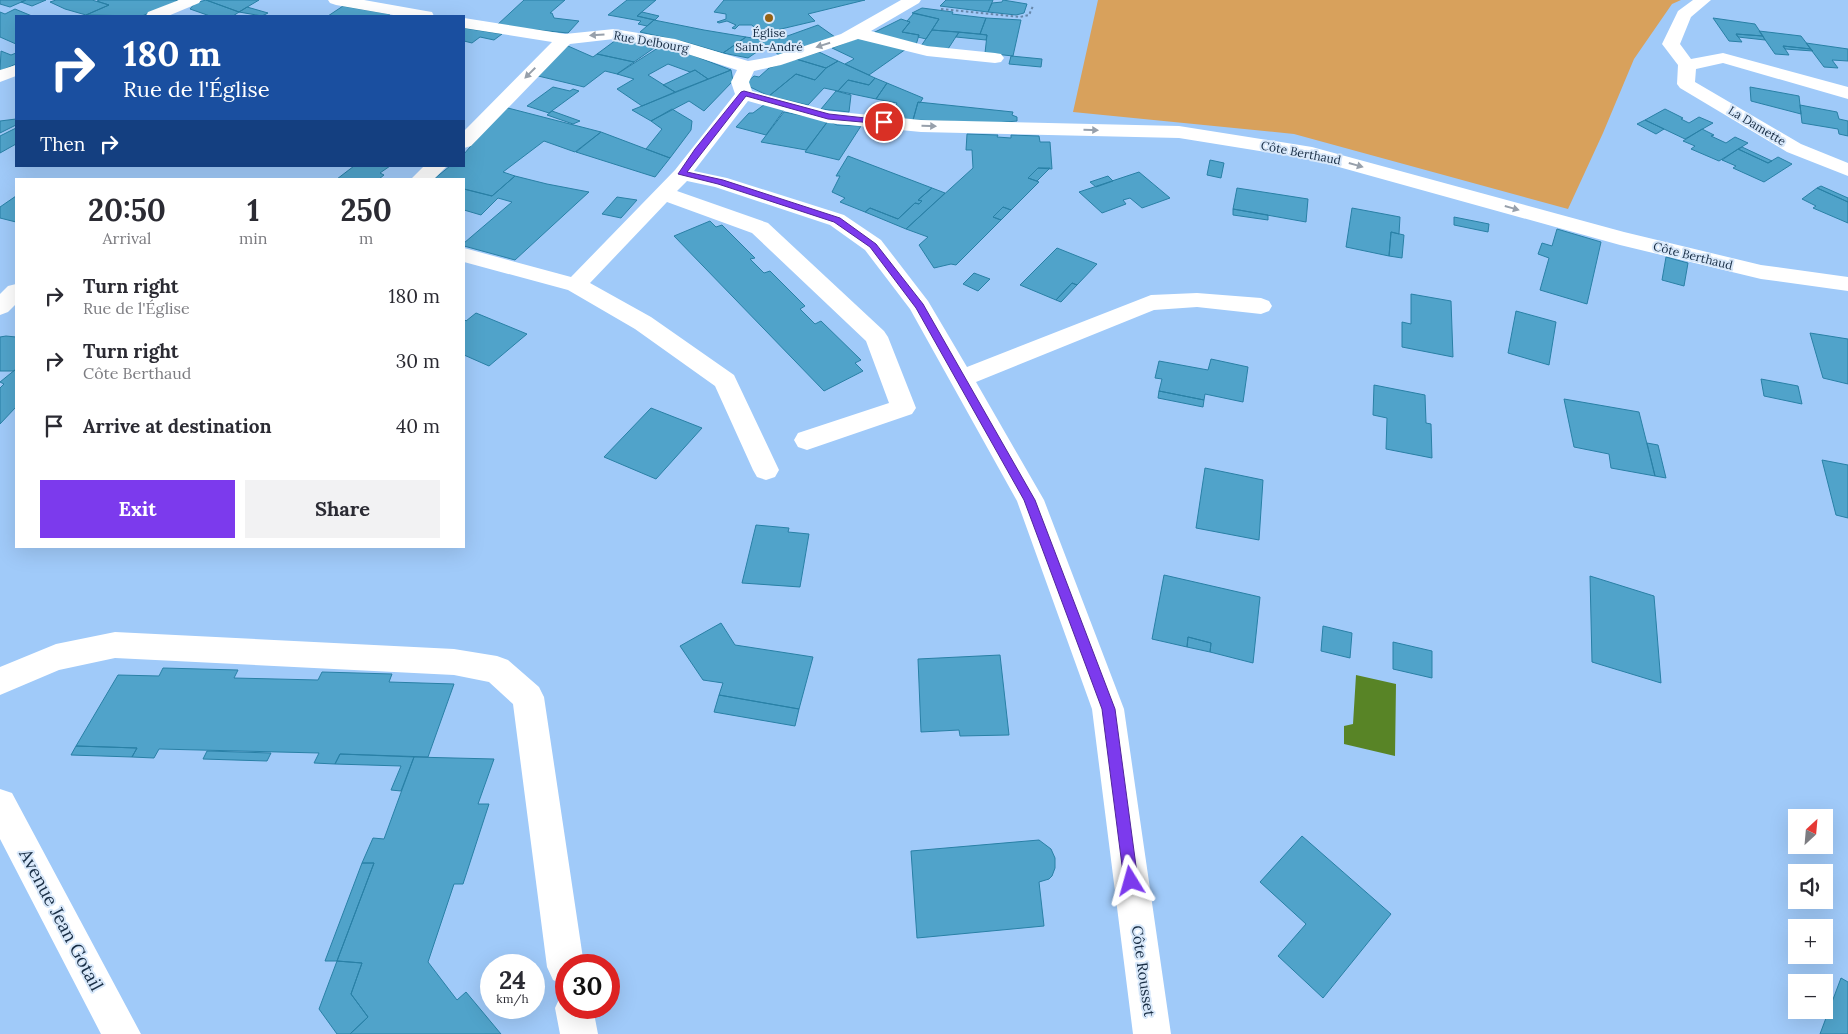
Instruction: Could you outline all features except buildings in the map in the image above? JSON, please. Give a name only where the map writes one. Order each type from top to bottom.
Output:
[{"type":"street","points":[[156,15],[193,0]]},
{"type":"street","points":[[336,0],[420,15]]},
{"type":"street","name":"La Damette","points":[[1703,0],[1684,15],[1670,44],[1687,65],[1686,84],[1794,148],[1848,170]]},
{"type":"street","points":[[576,285],[682,174],[744,94],[740,82],[746,67],[775,61],[856,33],[911,2]]},
{"type":"street","name":"Rue Delbourg","points":[[465,23],[565,39],[614,34],[675,44],[746,67]]},
{"type":"street","points":[[856,33],[927,51],[995,58]]},
{"type":"street","points":[[465,141],[565,39]]},
{"type":"street","points":[[1687,65],[1723,58],[1848,93]]},
{"type":"street","points":[[0,77],[15,70]]},
{"type":"street","name":"Côte Berthaud","points":[[744,94],[768,102],[838,118],[921,126],[1179,132],[1312,153],[1620,238],[1760,272],[1848,284]]},
{"type":"street","points":[[422,178],[436,167]]},
{"type":"street","name":"Côte Rousset","points":[[682,174],[720,182],[837,220],[873,246],[920,306],[1030,500],[1108,709],[1152,1034]]},
{"type":"street","points":[[662,193],[760,228],[876,337],[903,408],[807,440]]},
{"type":"street","points":[[465,255],[576,285],[643,323],[726,381],[766,470]]},
{"type":"street","points":[[0,307],[15,293]]},
{"type":"street","points":[[960,379],[1151,303],[1197,300],[1261,306]]},
{"type":"street","points":[[0,681],[56,657],[115,645],[454,662],[497,670],[528,697],[564,954]]},
{"type":"street","name":"Avenue Jean Gotail","points":[[0,805],[122,1034]]},
{"type":"street","points":[[577,1019],[580,1034]]},
{"type":"path","points":[[911,2],[937,8],[1020,17],[1029,15],[1033,6]]},
{"type":"shaded area","points":[[1098,0],[1681,0],[1672,4],[1634,59],[1568,209],[1294,134],[1073,112]]},
{"type":"shaded area","points":[[1356,675],[1396,684],[1395,756],[1344,744],[1344,726],[1353,724]]},
{"type":"place","name":"Église Saint-André","points":[[769,18]]},
{"type":"route","points":[[884,122],[828,116],[768,102],[744,94],[682,174],[720,182],[837,220],[873,246],[920,306],[1030,500],[1108,709],[1131,881]]}]
